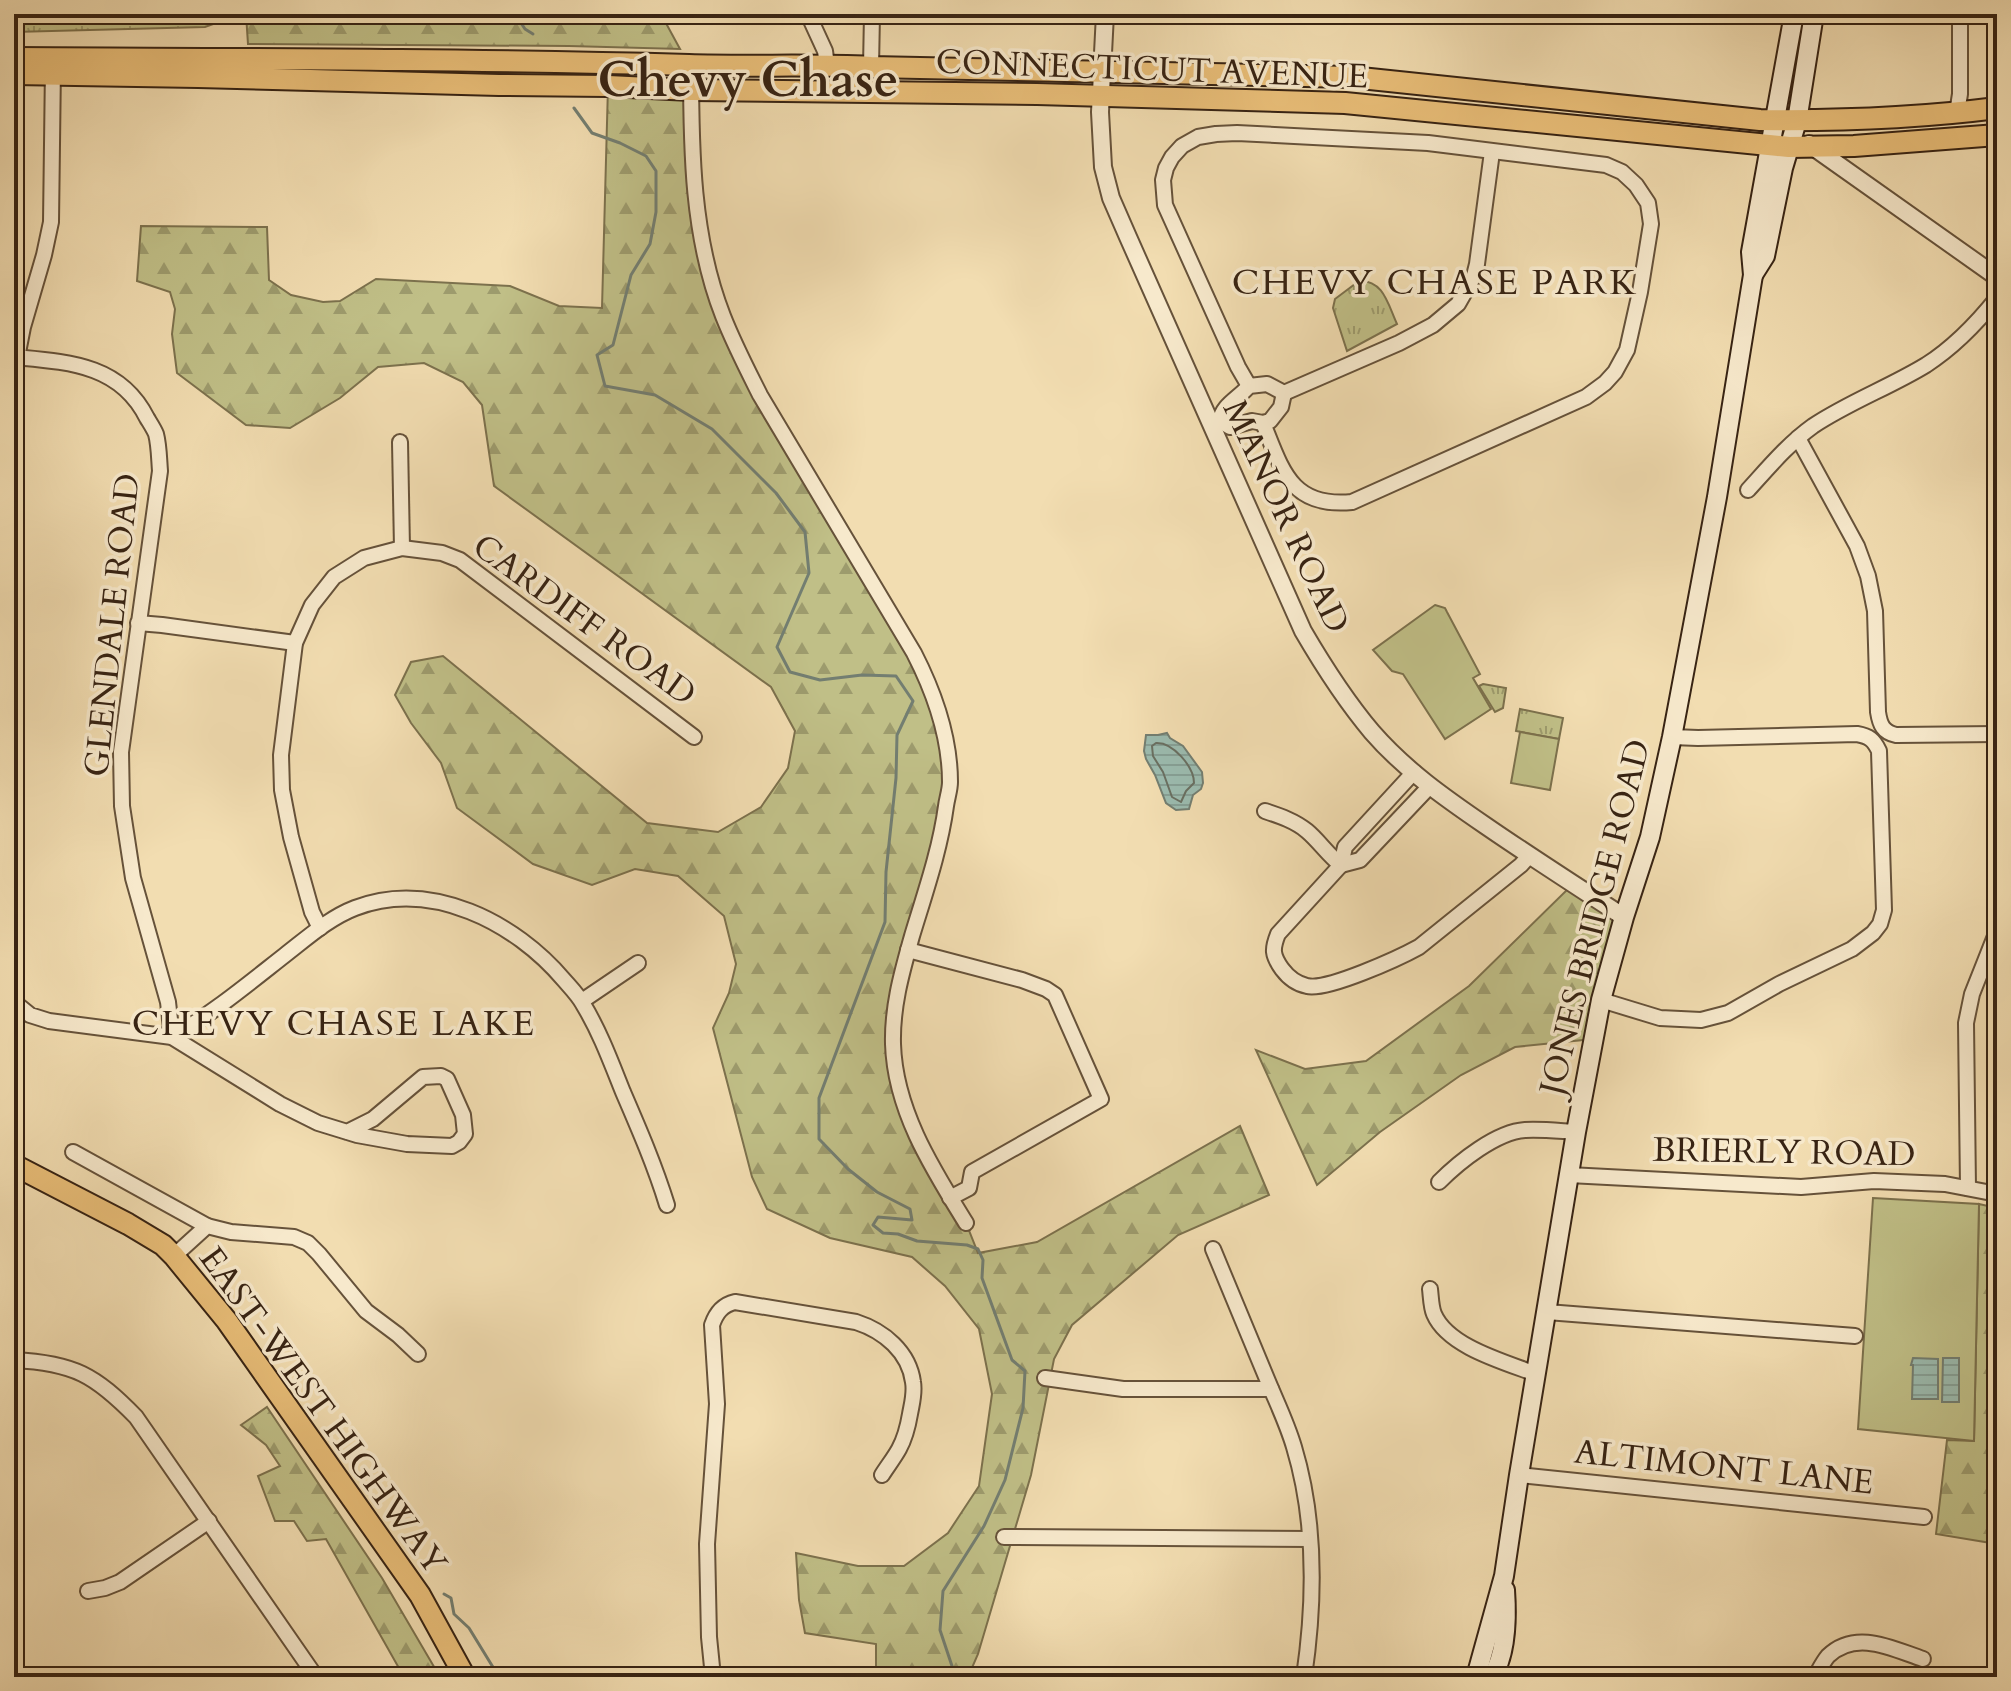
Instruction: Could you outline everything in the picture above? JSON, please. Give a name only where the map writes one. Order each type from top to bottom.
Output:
[{"type":"main road","points":[[1775,120],[1794,14]]},
{"type":"main road","name":"JONES BRIDGE ROAD","points":[[1476,1677],[1504,1576],[1576,1132],[1601,1000],[1650,837],[1672,737],[1717,497],[1753,275],[1751,252],[1788,136],[1814,14]]},
{"type":"main road","name":"CONNECTICUT AVENUE","points":[[14,58],[53,66],[485,85],[1037,94],[1345,103],[1788,136],[1997,108]]},
{"type":"main road","name":"CONNECTICUT AVENUE","points":[[14,74],[53,66],[256,58],[827,65],[1351,77],[1775,120],[1788,136],[1813,147],[1997,135]]},
{"type":"main road","name":"EAST-WEST HIGHWAY","points":[[14,1165],[128,1224],[163,1245],[174,1256],[227,1321],[420,1595],[465,1677]]},
{"type":"main road","name":"JONES BRIDGE ROAD","points":[[1492,1677],[1505,1633],[1504,1576]]},
{"type":"main road","points":[[1505,1633],[1507,1677]]},
{"type":"street","points":[[808,14],[825,51],[827,65]]},
{"type":"street","points":[[871,67],[872,14]]},
{"type":"street","name":"MANOR ROAD","points":[[1105,14],[1101,71],[1105,182],[1216,422],[1303,631],[1338,689],[1373,734],[1414,772],[1529,856],[1624,917]]},
{"type":"street","points":[[1957,113],[1960,94],[1960,14]]},
{"type":"street","points":[[691,65],[695,197],[705,255],[722,314],[760,395],[914,653],[931,688],[944,736],[950,782],[943,828],[900,976],[894,1010],[893,1044],[904,1104],[922,1149],[966,1223]]},
{"type":"street","points":[[14,373],[15,357],[51,222],[53,66]]},
{"type":"street","points":[[1249,386],[1165,205],[1163,180],[1166,168],[1182,146],[1198,137],[1237,133],[1428,143],[1606,165],[1622,172],[1648,203],[1651,224],[1627,350],[1615,372],[1586,397],[1352,502],[1327,502],[1303,494],[1289,478],[1263,423]]},
{"type":"street","points":[[1813,147],[1997,277]]},
{"type":"street","points":[[1284,393],[1399,343],[1433,325],[1458,304],[1474,276],[1477,264],[1492,152]]},
{"type":"street","points":[[1748,490],[1798,438],[1834,413],[1936,358],[1982,317],[1997,298]]},
{"type":"street","name":"GLENDALE ROAD","points":[[15,357],[87,367],[112,377],[141,406],[156,434],[160,471],[121,752],[122,806],[133,878],[168,1002],[172,1037]]},
{"type":"street","points":[[1267,384],[1284,393],[1281,407],[1270,421],[1252,421],[1230,427],[1216,422],[1225,406],[1241,396],[1249,386],[1267,384]]},
{"type":"street","points":[[1601,1000],[1660,1018],[1701,1020],[1728,1013],[1852,949],[1880,924],[1884,910],[1875,611],[1868,576],[1857,546],[1798,438]]},
{"type":"street","points":[[400,442],[402,548]]},
{"type":"street","name":"CARDIFF ROAD","points":[[320,928],[312,912],[291,837],[282,790],[281,755],[295,643],[312,605],[334,577],[364,558],[402,548],[442,553],[460,560],[694,737]]},
{"type":"street","points":[[138,623],[295,643]]},
{"type":"street","points":[[1672,737],[1997,734],[1997,745]]},
{"type":"street","points":[[1414,772],[1345,847],[1341,865],[1278,934],[1273,946],[1274,955],[1293,980],[1307,986],[1322,987],[1403,956],[1419,947],[1529,856]]},
{"type":"street","points":[[1341,865],[1360,860],[1430,786]]},
{"type":"street","points":[[1265,811],[1285,817],[1307,831],[1341,865]]},
{"type":"street","points":[[172,1037],[203,1019],[320,928],[354,909],[383,900],[417,898],[454,905],[520,938],[550,964],[582,1001],[601,1038],[667,1205]]},
{"type":"street","points":[[1968,1188],[1966,1023],[1972,994],[1994,947],[1997,931]]},
{"type":"street","points":[[908,950],[1022,980],[1055,995],[1101,1099],[972,1172],[969,1188],[950,1198]]},
{"type":"street","points":[[582,1001],[638,963]]},
{"type":"street","points":[[14,1002],[30,1015],[49,1021],[172,1037],[280,1104],[318,1123],[347,1132],[439,1147],[459,1142],[465,1134],[465,1127],[447,1079],[431,1075],[423,1077],[373,1119],[347,1132]]},
{"type":"street","points":[[1439,1182],[1458,1164],[1510,1134],[1523,1130],[1576,1132]]},
{"type":"street","name":"EAST-WEST HIGHWAY","points":[[73,1152],[207,1226],[231,1232],[294,1237],[308,1243],[366,1311],[418,1354]]},
{"type":"street","name":"BRIERLY ROAD","points":[[1569,1175],[1801,1187],[1874,1181],[1945,1184],[1997,1194]]},
{"type":"street","points":[[174,1256],[207,1226]]},
{"type":"street","points":[[1213,1249],[1295,1448],[1310,1539],[1311,1604],[1304,1677]]},
{"type":"street","points":[[1430,1289],[1432,1311],[1453,1337],[1479,1353],[1536,1374]]},
{"type":"street","points":[[713,1677],[707,1544],[717,1404],[712,1325],[726,1304],[735,1302],[867,1325],[902,1352],[913,1380],[914,1395],[907,1431],[899,1450],[882,1475]]},
{"type":"street","points":[[1547,1312],[1855,1336]]},
{"type":"street","points":[[14,1360],[57,1364],[84,1374],[111,1391],[136,1417],[316,1677]]},
{"type":"street","points":[[1045,1378],[1123,1389],[1271,1389]]},
{"type":"street","name":"ALTIMONT LANE","points":[[1519,1475],[1924,1517]]},
{"type":"street","points":[[88,1591],[120,1582],[209,1521]]},
{"type":"street","points":[[1004,1537],[1310,1539]]},
{"type":"street","points":[[1815,1677],[1826,1658],[1835,1650],[1857,1642],[1870,1641],[1923,1659]]},
{"type":"green space","points":[[14,14],[241,14],[205,27],[14,32]]},
{"type":"green space","points":[[246,14],[661,14],[680,49],[248,44]]},
{"type":"green space","points":[[608,86],[691,90],[691,141],[722,314],[931,688],[950,782],[894,1010],[904,1104],[966,1223],[978,1253],[1037,1242],[1240,1126],[1269,1195],[1178,1235],[1072,1325],[1054,1359],[1031,1475],[978,1654],[968,1677],[876,1677],[876,1644],[805,1633],[796,1553],[858,1566],[904,1566],[948,1533],[979,1486],[992,1394],[979,1329],[945,1286],[912,1257],[830,1238],[767,1209],[752,1177],[713,1028],[729,993],[736,964],[724,916],[678,876],[635,869],[592,885],[533,864],[457,808],[441,763],[411,723],[395,695],[411,662],[443,656],[647,823],[718,832],[761,807],[788,768],[795,731],[771,687],[494,486],[482,405],[463,382],[424,363],[378,367],[340,398],[290,428],[246,425],[177,373],[172,334],[175,309],[170,292],[137,281],[141,226],[267,227],[269,280],[291,295],[323,302],[340,301],[376,279],[510,286],[559,306],[602,308]]},
{"type":"green space","points":[[1359,281],[1380,289],[1397,324],[1347,351],[1333,308],[1335,299]]},
{"type":"green space","points":[[1435,605],[1445,608],[1480,674],[1473,678],[1491,709],[1445,739],[1403,674],[1392,671],[1373,650]]},
{"type":"green space","points":[[1479,686],[1506,688],[1503,708],[1495,712]]},
{"type":"green space","points":[[1520,709],[1563,718],[1559,739],[1516,731]]},
{"type":"green space","points":[[1520,732],[1559,739],[1550,790],[1511,783]]},
{"type":"green space","points":[[1573,884],[1624,917],[1593,1039],[1515,1047],[1461,1075],[1380,1132],[1317,1185],[1256,1050],[1305,1069],[1366,1061],[1469,986]]},
{"type":"green space","points":[[1873,1198],[1979,1204],[1974,1441],[1858,1429]]},
{"type":"green space","points":[[1979,1204],[1997,1208],[1997,1544],[1936,1534],[1947,1440],[1974,1441]]},
{"type":"green space","points":[[267,1407],[382,1578],[440,1677],[404,1677],[326,1539],[307,1541],[294,1521],[275,1521],[258,1476],[280,1466],[266,1445],[241,1425]]},
{"type":"water","points":[[1167,733],[1183,746],[1202,772],[1201,789],[1193,795],[1189,809],[1176,810],[1166,803],[1146,759],[1146,735]]},
{"type":"water","points":[[1913,1358],[1938,1359],[1938,1399],[1912,1399]]},
{"type":"water","points":[[1943,1358],[1959,1358],[1959,1402],[1942,1402]]},
{"type":"waterway","points":[[515,14],[525,29],[533,34]]},
{"type":"waterway","points":[[574,108],[592,133],[646,156],[656,171],[656,212],[650,244],[631,275],[613,345],[597,355],[605,386],[655,395],[712,429],[776,493],[805,532],[809,573],[777,647],[790,672],[820,680],[862,675],[896,676],[913,701],[897,735],[885,922],[819,1098],[819,1139],[848,1169],[877,1192],[910,1209],[912,1220],[878,1217],[873,1225],[883,1233],[978,1249],[983,1260],[982,1278],[1012,1360],[1025,1371],[1023,1408],[1005,1480],[984,1526],[943,1591],[940,1630],[952,1666],[947,1677]]},
{"type":"waterway","points":[[444,1594],[451,1598],[454,1614],[469,1628],[499,1677]]},
{"type":"district","name":"Chevy Chase","points":[[748,78]]},
{"type":"district","name":"CHEVY CHASE PARK","points":[[1435,281]]},
{"type":"district","name":"CHEVY CHASE LAKE","points":[[334,1022]]}]
